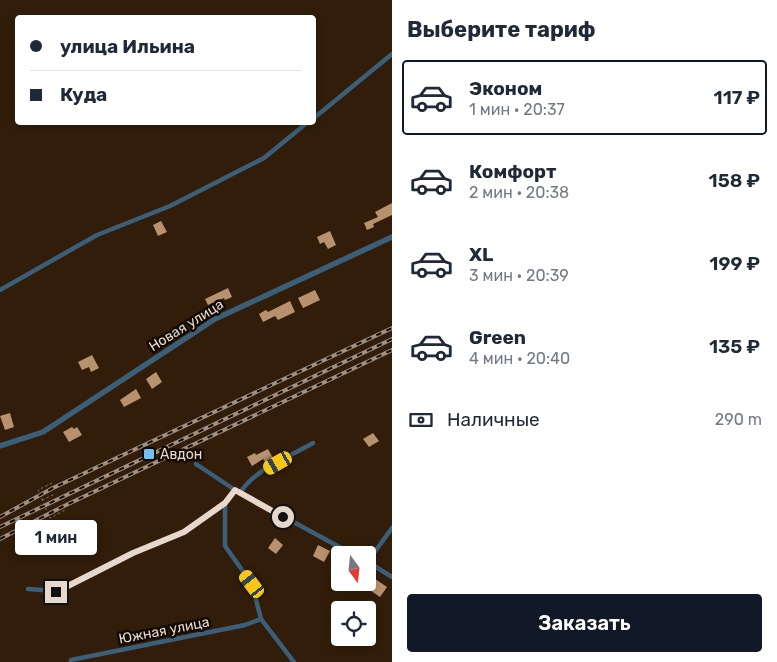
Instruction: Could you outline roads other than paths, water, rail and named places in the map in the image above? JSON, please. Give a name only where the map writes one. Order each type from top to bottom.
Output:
[{"type":"street","points":[[316,116],[392,54]]},
{"type":"street","points":[[0,290],[97,235],[170,206],[264,158],[304,125]]},
{"type":"street","name":"Новая улица","points":[[0,446],[43,432],[215,319],[392,237]]},
{"type":"street","points":[[240,493],[244,487],[261,473],[313,443]]},
{"type":"street","points":[[196,464],[240,493],[337,546]]},
{"type":"street","points":[[28,589],[56,592],[133,553],[184,532],[225,503],[235,490]]},
{"type":"street","points":[[225,503],[225,546],[252,584],[262,619],[294,662]]},
{"type":"street","points":[[376,550],[392,528]]},
{"type":"street","points":[[376,566],[392,577]]},
{"type":"street","name":"Южная улица","points":[[71,661],[245,625],[262,619]]},
{"type":"railway","points":[[0,517],[53,488],[392,328]]},
{"type":"railway","points":[[0,527],[392,339]]},
{"type":"railway","points":[[0,539],[62,507],[392,350]]},
{"type":"place","name":"Авдон","points":[[149,454]]}]
